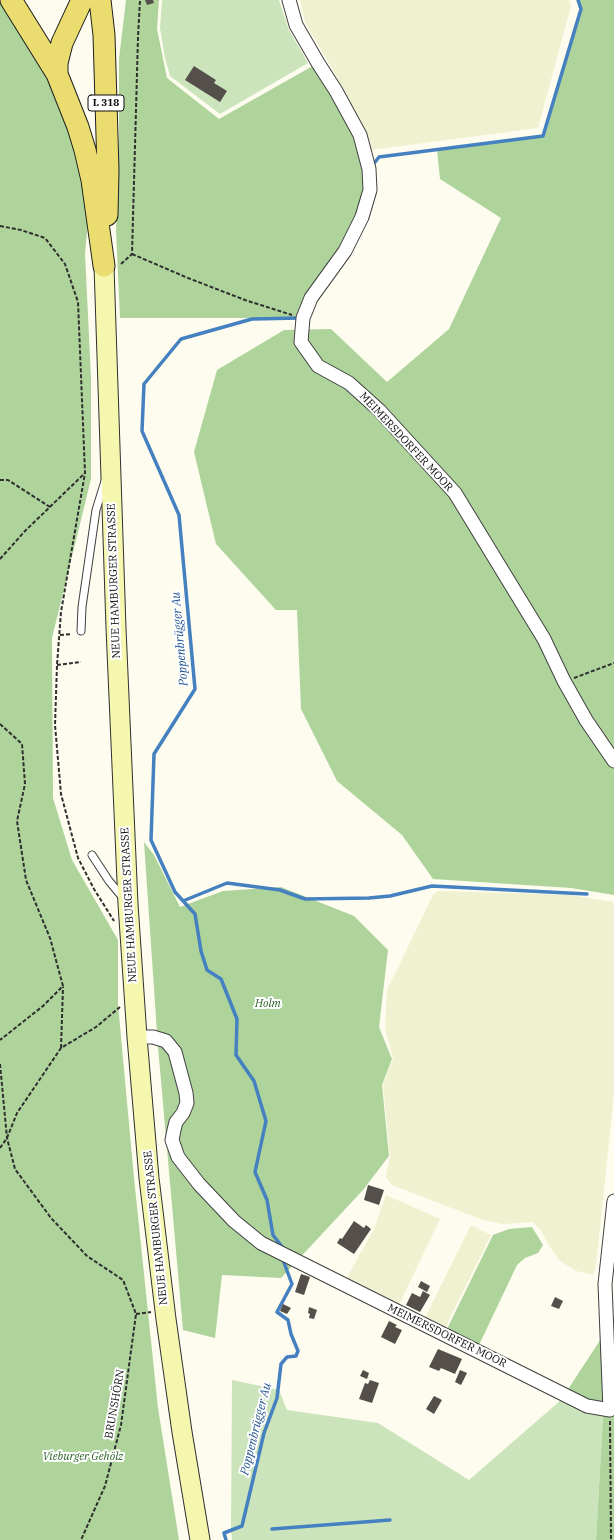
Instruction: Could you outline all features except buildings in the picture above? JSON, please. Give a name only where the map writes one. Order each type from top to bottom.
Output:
[{"type":"main road","points":[[11,0],[57,74],[78,128],[85,150],[113,265]]},
{"type":"main road","points":[[57,74],[57,63],[61,47],[82,0]]},
{"type":"main road","name":"L 318","points":[[100,0],[104,35],[108,170],[113,265]]},
{"type":"main road","points":[[104,35],[108,0]]},
{"type":"main road","name":"NEUE HAMBURGER STRASSE","points":[[113,265],[110,464],[128,904],[137,1037],[150,1178],[166,1318],[182,1432],[200,1540]]},
{"type":"street","name":"MEIMERSDORFER MOOR","points":[[289,0],[296,25],[336,91],[360,135],[369,169],[370,190],[362,217],[345,251],[311,298],[303,318],[301,342],[318,366],[349,383],[374,406],[455,493],[544,639],[564,681],[586,720],[614,761]]},
{"type":"street","name":"MEIMERSDORFER MOOR","points":[[137,1037],[153,1037],[166,1041],[175,1052],[186,1093],[187,1103],[183,1113],[176,1122],[172,1140],[178,1157],[199,1184],[234,1221],[261,1244],[587,1406],[610,1410]]},
{"type":"street","points":[[610,1410],[605,1284],[614,1201]]},
{"type":"lane","points":[[81,631],[84,593],[96,510],[110,464]]},
{"type":"lane","points":[[92,855],[108,881],[128,904]]},
{"type":"path","points":[[132,254],[140,0]]},
{"type":"path","points":[[0,226],[21,230],[45,238],[65,264],[78,302],[85,473],[61,612],[57,664],[55,725],[61,794],[78,858],[94,889],[118,926]]},
{"type":"path","points":[[113,265],[132,254]]},
{"type":"path","points":[[132,254],[245,300],[303,318]]},
{"type":"path","points":[[0,558],[85,473]]},
{"type":"path","points":[[0,480],[8,480],[50,507]]},
{"type":"path","points":[[60,635],[74,634]]},
{"type":"path","points":[[57,664],[80,662]]},
{"type":"path","points":[[564,681],[614,663]]},
{"type":"path","points":[[0,724],[22,744],[25,784],[17,822],[26,880],[50,938],[63,986],[61,1048]]},
{"type":"path","points":[[0,1040],[42,1006],[63,986]]},
{"type":"path","points":[[0,1148],[7,1138],[17,1113],[61,1048],[96,1026],[120,1006],[121,1012]]},
{"type":"path","points":[[0,1064],[7,1138],[15,1169],[51,1218],[87,1256],[123,1280],[136,1314],[153,1312]]},
{"type":"path","name":"BRUNSHÖRN","points":[[80,1540],[105,1486],[121,1426],[136,1314]]},
{"type":"path","points":[[610,1410],[611,1540]]},
{"type":"green space","name":"Vieburger Gehölz","points":[[0,0],[3,0],[53,81],[73,140],[90,203],[85,253],[91,378],[91,479],[52,638],[53,798],[72,860],[118,940],[118,1004],[134,1178],[158,1408],[179,1540],[0,1540]]},
{"type":"green space","points":[[126,0],[159,0],[157,29],[167,78],[219,119],[318,63],[360,135],[370,190],[303,318],[120,318],[116,230],[119,168],[119,59]]},
{"type":"green space","points":[[162,0],[279,0],[289,30],[308,63],[220,114],[170,76],[165,58],[160,28]]},
{"type":"green space","points":[[300,0],[569,0],[571,6],[538,128],[371,150],[365,133],[343,88],[305,22]]},
{"type":"green space","points":[[578,0],[614,0],[614,895],[571,888],[433,879],[402,835],[337,781],[301,709],[297,610],[276,610],[216,544],[194,452],[217,370],[284,330],[331,329],[387,382],[449,329],[501,218],[440,179],[437,150],[543,136],[581,9]]},
{"type":"green space","name":"Holm","points":[[144,842],[154,855],[180,907],[223,891],[281,887],[354,916],[388,950],[379,1027],[392,1059],[382,1085],[389,1156],[363,1190],[281,1278],[222,1275],[215,1338],[183,1330],[158,1047]]},
{"type":"green space","points":[[438,891],[570,895],[614,902],[614,1094],[596,1266],[593,1275],[576,1271],[560,1261],[542,1232],[533,1222],[503,1224],[483,1220],[392,1185],[386,1177],[390,1156],[383,1085],[393,1059],[385,1028],[387,990],[433,895]]},
{"type":"green space","points":[[386,1195],[440,1219],[398,1307],[345,1281],[374,1229]]},
{"type":"green space","points":[[471,1225],[491,1235],[445,1328],[425,1318]]},
{"type":"green space","points":[[532,1227],[543,1245],[538,1253],[525,1258],[517,1265],[479,1345],[447,1329],[493,1235],[509,1229]]},
{"type":"green space","points":[[614,1319],[614,1540],[596,1540],[603,1416],[561,1400]]},
{"type":"green space","points":[[232,1380],[279,1390],[287,1410],[378,1423],[469,1480],[561,1400],[603,1416],[596,1540],[232,1540]]},
{"type":"waterway","points":[[372,166],[379,157],[543,136],[581,9],[578,0]]},
{"type":"waterway","name":"Poppenbrügger Au","points":[[283,1248],[273,1235],[267,1200],[255,1172],[266,1121],[254,1081],[236,1055],[237,1019],[221,979],[207,970],[201,951],[195,914],[175,892],[151,840],[154,754],[195,689],[179,515],[142,431],[144,384],[181,339],[252,319],[300,318]]},
{"type":"waterway","points":[[183,901],[227,883],[280,890],[305,899],[369,898],[390,896],[432,886],[587,894]]},
{"type":"waterway","name":"Poppenbrügger Au","points":[[226,1540],[224,1533],[242,1526],[264,1433],[277,1398],[281,1364],[287,1357],[296,1356],[298,1351],[291,1334],[288,1320],[277,1312],[292,1284],[283,1260]]},
{"type":"waterway","points":[[272,1529],[390,1520]]}]
